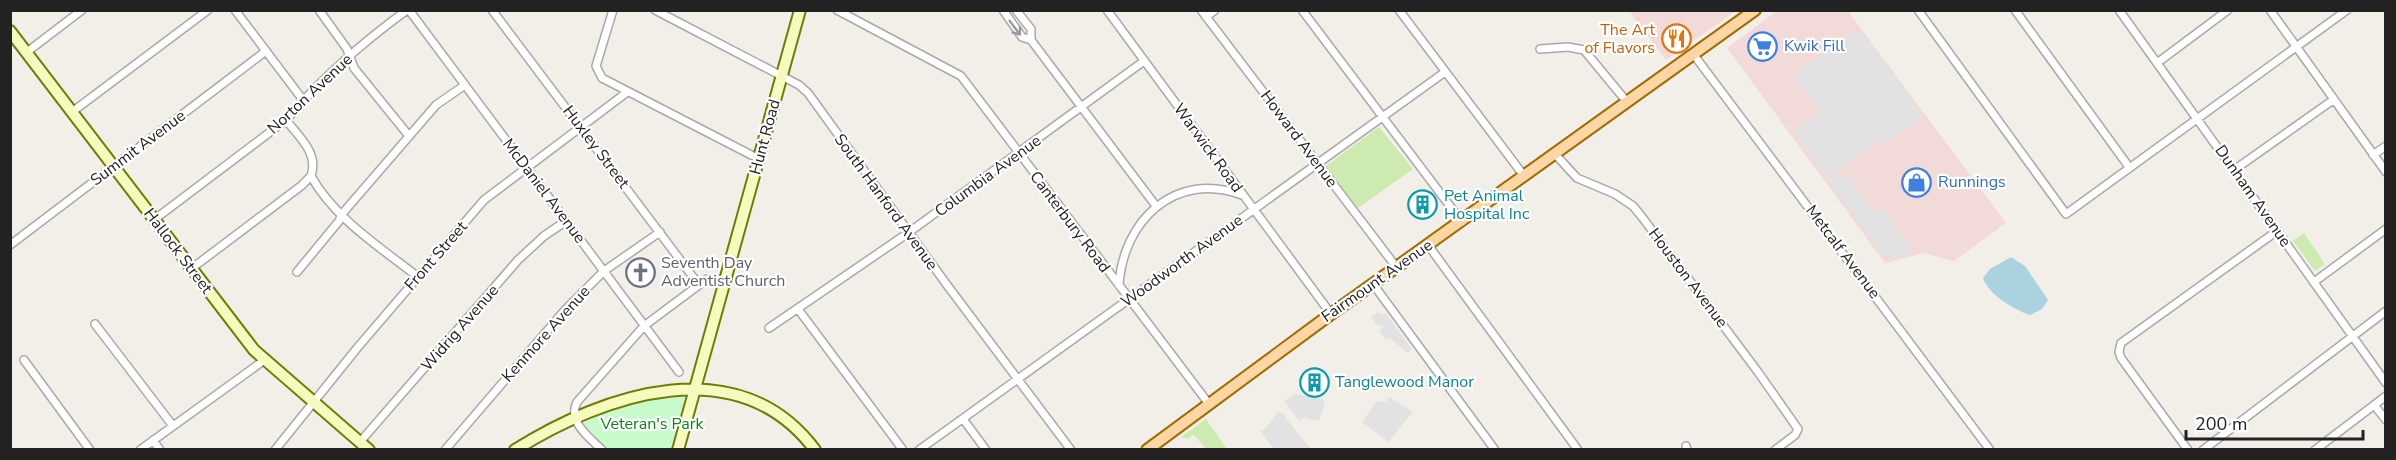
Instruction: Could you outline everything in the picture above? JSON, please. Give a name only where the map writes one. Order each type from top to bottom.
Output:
[{"type":"main road","name":"Fairmount Avenue","points":[[1147,450],[1331,314],[1755,10]]},
{"type":"street","points":[[27,52],[82,10]]},
{"type":"street","points":[[72,112],[208,10]]},
{"type":"street","points":[[235,10],[303,100]]},
{"type":"street","points":[[319,10],[350,56],[354,68],[409,136]]},
{"type":"street","name":"Norton Avenue","points":[[155,219],[286,120],[303,100],[350,56],[408,10]]},
{"type":"street","name":"McDaniel Avenue","points":[[408,10],[679,372]]},
{"type":"street","name":"Huxley Street","points":[[492,10],[699,285]]},
{"type":"street","points":[[613,10],[596,66],[602,78],[626,93],[759,159]]},
{"type":"street","name":"South Hanford Avenue","points":[[655,10],[782,76],[808,93],[908,233],[1071,450]]},
{"type":"street","name":"Hunt Road","points":[[678,450],[800,10]]},
{"type":"street","name":"Canterbury Road","points":[[837,10],[916,50],[961,76],[1209,404]]},
{"type":"street","points":[[1003,10],[1022,37],[1031,40],[1156,206]]},
{"type":"street","points":[[1016,10],[1031,30],[1031,40]]},
{"type":"street","name":"Warwick Road","points":[[1107,10],[1331,314]]},
{"type":"street","points":[[1203,14],[1215,10]]},
{"type":"street","points":[[1302,10],[1462,222]]},
{"type":"street","points":[[1399,10],[1524,176]]},
{"type":"street","points":[[1918,10],[2067,214],[2347,10]]},
{"type":"street","points":[[2015,10],[2129,167]]},
{"type":"street","name":"Dunham Avenue","points":[[2119,10],[2354,335],[2385,383]]},
{"type":"street","points":[[2157,63],[2228,10]]},
{"type":"street","points":[[2270,10],[2385,172]]},
{"type":"street","name":"Howard Avenue","points":[[1203,14],[1397,268]]},
{"type":"street","name":"Hallock Street","points":[[10,31],[263,361],[365,446]]},
{"type":"street","points":[[1540,49],[1568,47],[1584,50],[1627,102]]},
{"type":"street","name":"Summit Avenue","points":[[10,245],[266,51]]},
{"type":"street","name":"Metcalf Avenue","points":[[1694,55],[1990,450]]},
{"type":"street","name":"Columbia Avenue","points":[[769,328],[908,233],[1144,61]]},
{"type":"street","name":"Woodworth Avenue","points":[[919,450],[1445,72]]},
{"type":"street","points":[[297,272],[339,221],[342,214],[436,105],[465,85]]},
{"type":"street","name":"Front Street","points":[[275,450],[484,200],[526,166],[626,93]]},
{"type":"street","points":[[2234,171],[2333,100]]},
{"type":"street","points":[[191,269],[302,186],[311,176],[314,159],[286,120]]},
{"type":"street","points":[[2373,155],[2385,146]]},
{"type":"street","name":"Houston Avenue","points":[[1555,154],[1577,178],[1615,194],[1633,206],[1758,372],[1798,429],[1795,435],[1775,450]]},
{"type":"street","points":[[311,176],[318,189],[342,214],[418,277]]},
{"type":"street","points":[[1119,285],[1123,254],[1133,233],[1156,206],[1175,195],[1194,190],[1222,189],[1242,195]]},
{"type":"street","name":"Widrig Avenue","points":[[365,446],[532,246],[566,221]]},
{"type":"street","points":[[2314,282],[2385,230]]},
{"type":"street","points":[[2188,450],[2121,358],[2119,350],[2128,336],[2192,294],[2277,231]]},
{"type":"street","name":"Kenmore Avenue","points":[[445,450],[565,310],[604,271],[660,232]]},
{"type":"street","points":[[1428,245],[1578,450]]},
{"type":"street","points":[[602,450],[581,429],[574,410],[577,402],[644,326],[707,279]]},
{"type":"street","points":[[1373,284],[1495,450]]},
{"type":"street","points":[[798,309],[903,450]]},
{"type":"street","points":[[2203,450],[2385,311]]},
{"type":"street","points":[[95,324],[173,426]]},
{"type":"street","points":[[24,360],[90,450]]},
{"type":"street","points":[[140,450],[263,361]]},
{"type":"street","points":[[515,450],[576,418],[650,392],[694,387],[726,394],[769,409],[786,420],[811,448]]},
{"type":"street","points":[[2315,450],[2385,396]]},
{"type":"street","points":[[2374,405],[2385,420]]},
{"type":"street","points":[[963,419],[986,450]]},
{"type":"street","points":[[153,440],[160,450]]},
{"type":"shaded area","points":[[1736,11],[1666,60],[1630,12]]},
{"type":"shaded area","points":[[1777,11],[1848,11],[2006,223],[1954,261],[1924,253],[1885,263],[1727,48]]},
{"type":"shaded area","points":[[1853,31],[1863,33],[1924,117],[1886,144],[1882,140],[1827,178],[1850,177],[1874,212],[1879,213],[1885,209],[1912,252],[1903,256],[1892,258],[1882,255],[1793,132],[1820,112],[1793,75]]},
{"type":"shaded area","points":[[1378,312],[1381,315],[1385,313],[1412,349],[1407,353],[1390,338],[1386,340],[1379,331],[1383,326],[1377,325],[1371,317]]},
{"type":"shaded area","points":[[1294,394],[1322,398],[1325,404],[1319,421],[1304,418],[1299,421],[1284,401]]},
{"type":"shaded area","points":[[1389,397],[1413,412],[1388,442],[1362,422],[1377,401],[1385,402]]},
{"type":"shaded area","points":[[1278,412],[1282,413],[1311,449],[1274,449],[1258,428],[1263,431]]},
{"type":"green space","points":[[1379,127],[1413,169],[1358,208],[1326,166]]},
{"type":"green space","points":[[2304,233],[2325,264],[2315,271],[2293,241]]},
{"type":"green space","name":"Veteran's Park","points":[[677,395],[684,397],[685,402],[671,449],[606,449],[584,429],[584,423],[617,408]]},
{"type":"green space","points":[[1206,419],[1227,449],[1206,449],[1194,435],[1187,439],[1181,437]]},
{"type":"water","points":[[2011,257],[2025,266],[2048,300],[2042,309],[2030,315],[2002,301],[1990,290],[1983,278],[1990,269]]},
{"type":"place","name":"The Art of Flavors","points":[[1676,39]]},
{"type":"place","name":"Kwik Fill","points":[[1763,46]]},
{"type":"place","name":"Runnings","points":[[1917,182]]},
{"type":"place","name":"Pet Animal Hospital Inc","points":[[1423,205]]},
{"type":"place","name":"Seventh Day Adventist Church","points":[[640,272]]},
{"type":"place","name":"Tanglewood Manor","points":[[1314,382]]}]
